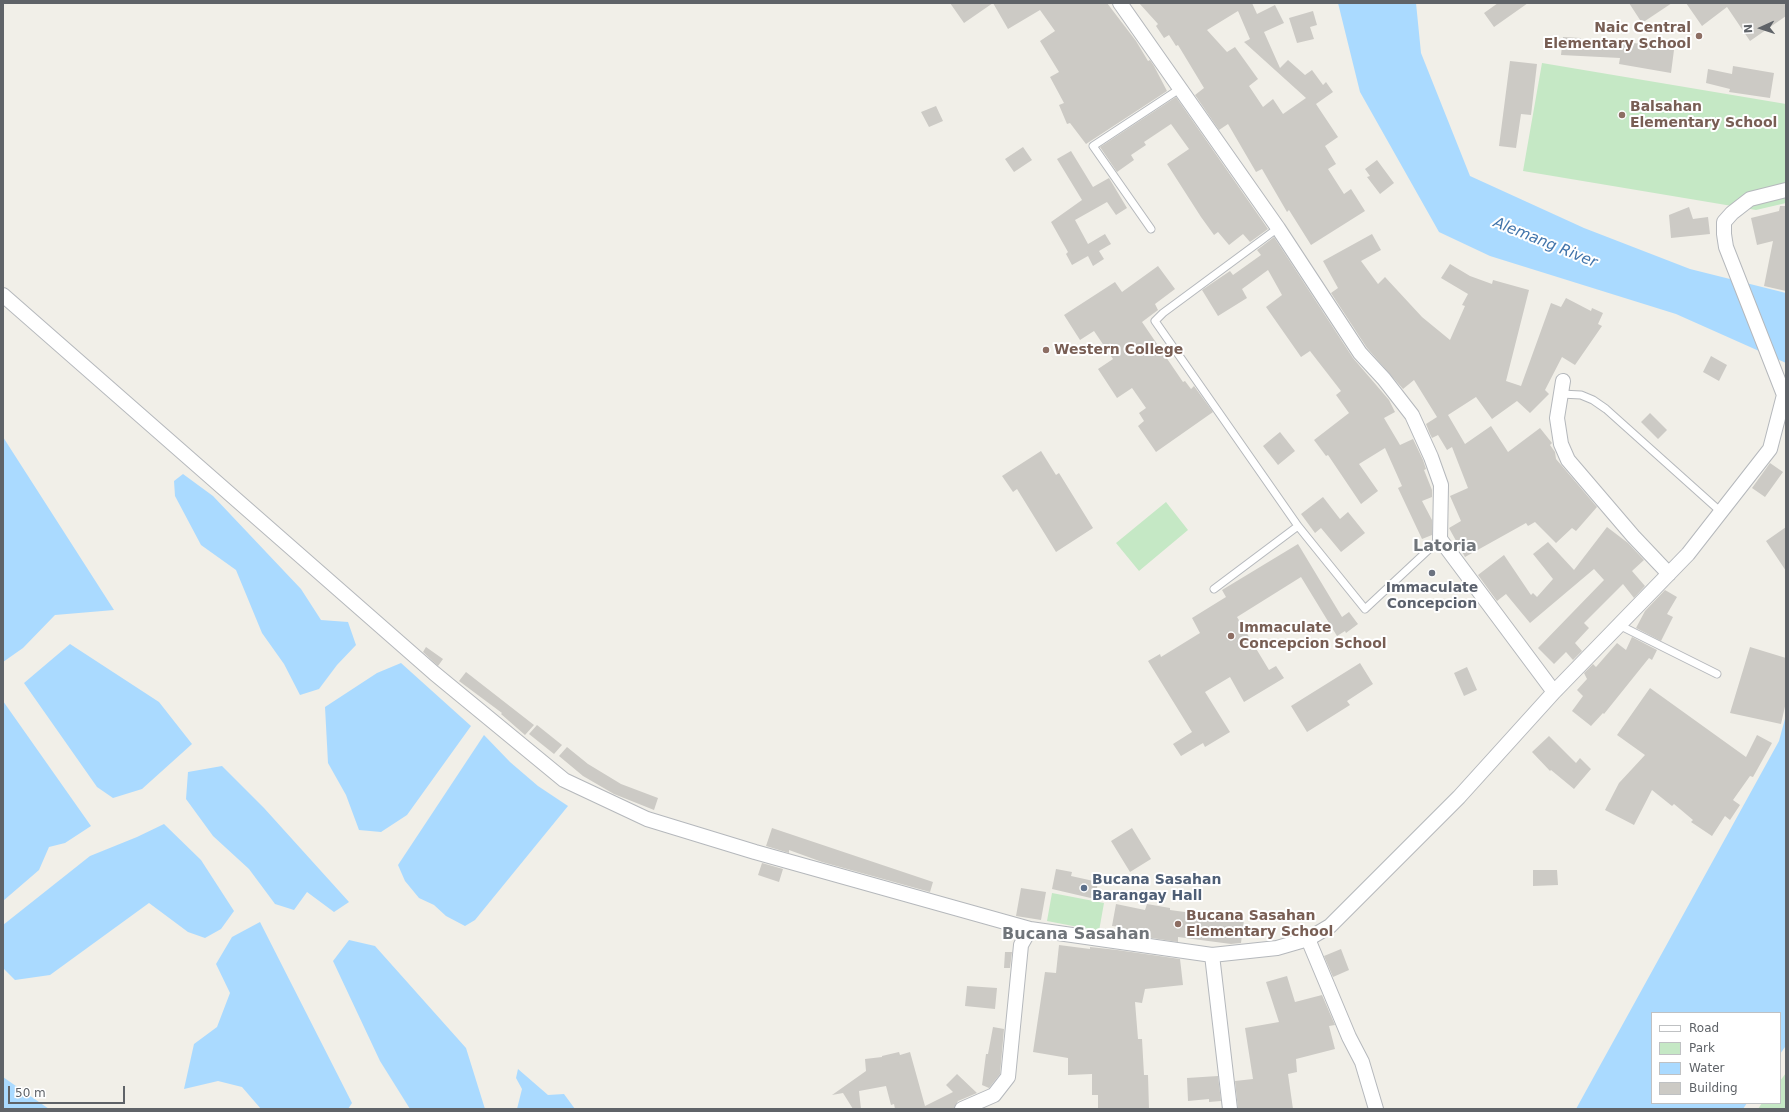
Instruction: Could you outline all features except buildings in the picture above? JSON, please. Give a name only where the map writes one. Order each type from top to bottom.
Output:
[{"type":"street","points":[[1120,3],[1278,228],[1360,353],[1384,379],[1412,415],[1431,457],[1441,485],[1440,539],[1554,692]]},
{"type":"street","points":[[3,294],[434,673],[564,780],[647,819],[762,854],[1030,929],[1212,955],[1277,948],[1308,939],[1330,926],[1458,797],[1554,692],[1688,554],[1770,449],[1784,395],[1726,247],[1724,222],[1732,212],[1750,200],[1786,190]]},
{"type":"street","points":[[1562,388],[1557,418],[1561,444],[1568,460],[1627,530],[1669,574]]},
{"type":"street","points":[[962,1109],[986,1104],[1008,1077],[1021,944],[1030,929]]},
{"type":"street","points":[[1308,939],[1343,1023],[1362,1062],[1376,1109]]},
{"type":"street","points":[[1212,955],[1230,1109]]},
{"type":"lane","points":[[1151,229],[1093,146],[1181,88]]},
{"type":"lane","points":[[1278,228],[1163,313],[1155,321],[1298,526],[1365,609],[1440,539]]},
{"type":"lane","points":[[1562,388],[1593,400],[1606,409],[1721,512]]},
{"type":"lane","points":[[1214,589],[1298,526]]},
{"type":"lane","points":[[1619,625],[1717,674]]},
{"type":"green space","points":[[1542,63],[1786,104],[1786,203],[1756,210],[1523,171]]},
{"type":"green space","points":[[1166,502],[1188,530],[1139,571],[1116,543]]},
{"type":"green space","points":[[1052,893],[1104,903],[1099,931],[1047,921]]},
{"type":"green space","points":[[1786,1073],[1786,1109],[1758,1109],[1761,1104],[1781,1104],[1781,1080]]},
{"type":"water","name":"Alemang River","points":[[1338,3],[1416,3],[1421,53],[1470,176],[1584,228],[1690,269],[1786,293],[1786,363],[1676,314],[1490,256],[1439,232],[1360,92]]},
{"type":"water","points":[[3,437],[114,610],[55,615],[23,648],[3,662]]},
{"type":"water","points":[[183,474],[213,496],[301,589],[321,620],[348,622],[356,645],[337,665],[319,689],[300,695],[284,664],[262,633],[236,570],[201,545],[175,496],[174,481]]},
{"type":"water","points":[[70,644],[159,702],[192,744],[142,789],[113,798],[97,787],[24,683]]},
{"type":"water","points":[[401,663],[471,726],[407,815],[381,832],[359,830],[346,795],[328,763],[325,707],[377,673]]},
{"type":"water","points":[[3,701],[91,826],[65,843],[49,847],[39,870],[3,901]]},
{"type":"water","points":[[1786,715],[1785,1047],[1781,1053],[1781,1012],[1651,1012],[1651,1104],[1746,1104],[1743,1109],[1576,1109],[1779,741]]},
{"type":"water","points":[[484,735],[510,762],[538,786],[568,806],[475,920],[465,926],[446,916],[434,905],[419,898],[405,881],[398,865]]},
{"type":"water","points":[[222,766],[264,808],[349,902],[334,912],[307,892],[294,910],[275,904],[249,869],[213,836],[186,799],[188,772]]},
{"type":"water","points":[[164,824],[201,860],[234,911],[221,929],[205,938],[188,932],[149,903],[50,975],[15,980],[3,968],[3,925],[90,856],[137,837]]},
{"type":"water","points":[[260,922],[352,1103],[348,1109],[261,1109],[242,1087],[218,1081],[184,1089],[194,1044],[217,1027],[230,993],[216,964],[232,937]]},
{"type":"water","points":[[349,940],[375,946],[466,1048],[485,1109],[410,1109],[380,1061],[333,961]]},
{"type":"water","points":[[518,1069],[548,1095],[564,1094],[575,1109],[517,1109],[522,1089],[516,1078]]},
{"type":"water","points":[[3,1077],[49,1109],[3,1109]]},
{"type":"place","name":"Naic Central Elementary School","points":[[1699,36]]},
{"type":"place","name":"Balsahan Elementary School","points":[[1622,115]]},
{"type":"place","name":"Western College","points":[[1046,350]]},
{"type":"place","name":"Immaculate Concepcion","points":[[1432,573]]},
{"type":"place","name":"Immaculate Concepcion School","points":[[1231,636]]},
{"type":"place","name":"Bucana Sasahan Barangay Hall","points":[[1084,888]]},
{"type":"place","name":"Bucana Sasahan Elementary School","points":[[1178,924]]},
{"type":"district","name":"Latoria","points":[[1445,547]]},
{"type":"district","name":"Bucana Sasahan","points":[[1076,935]]}]
